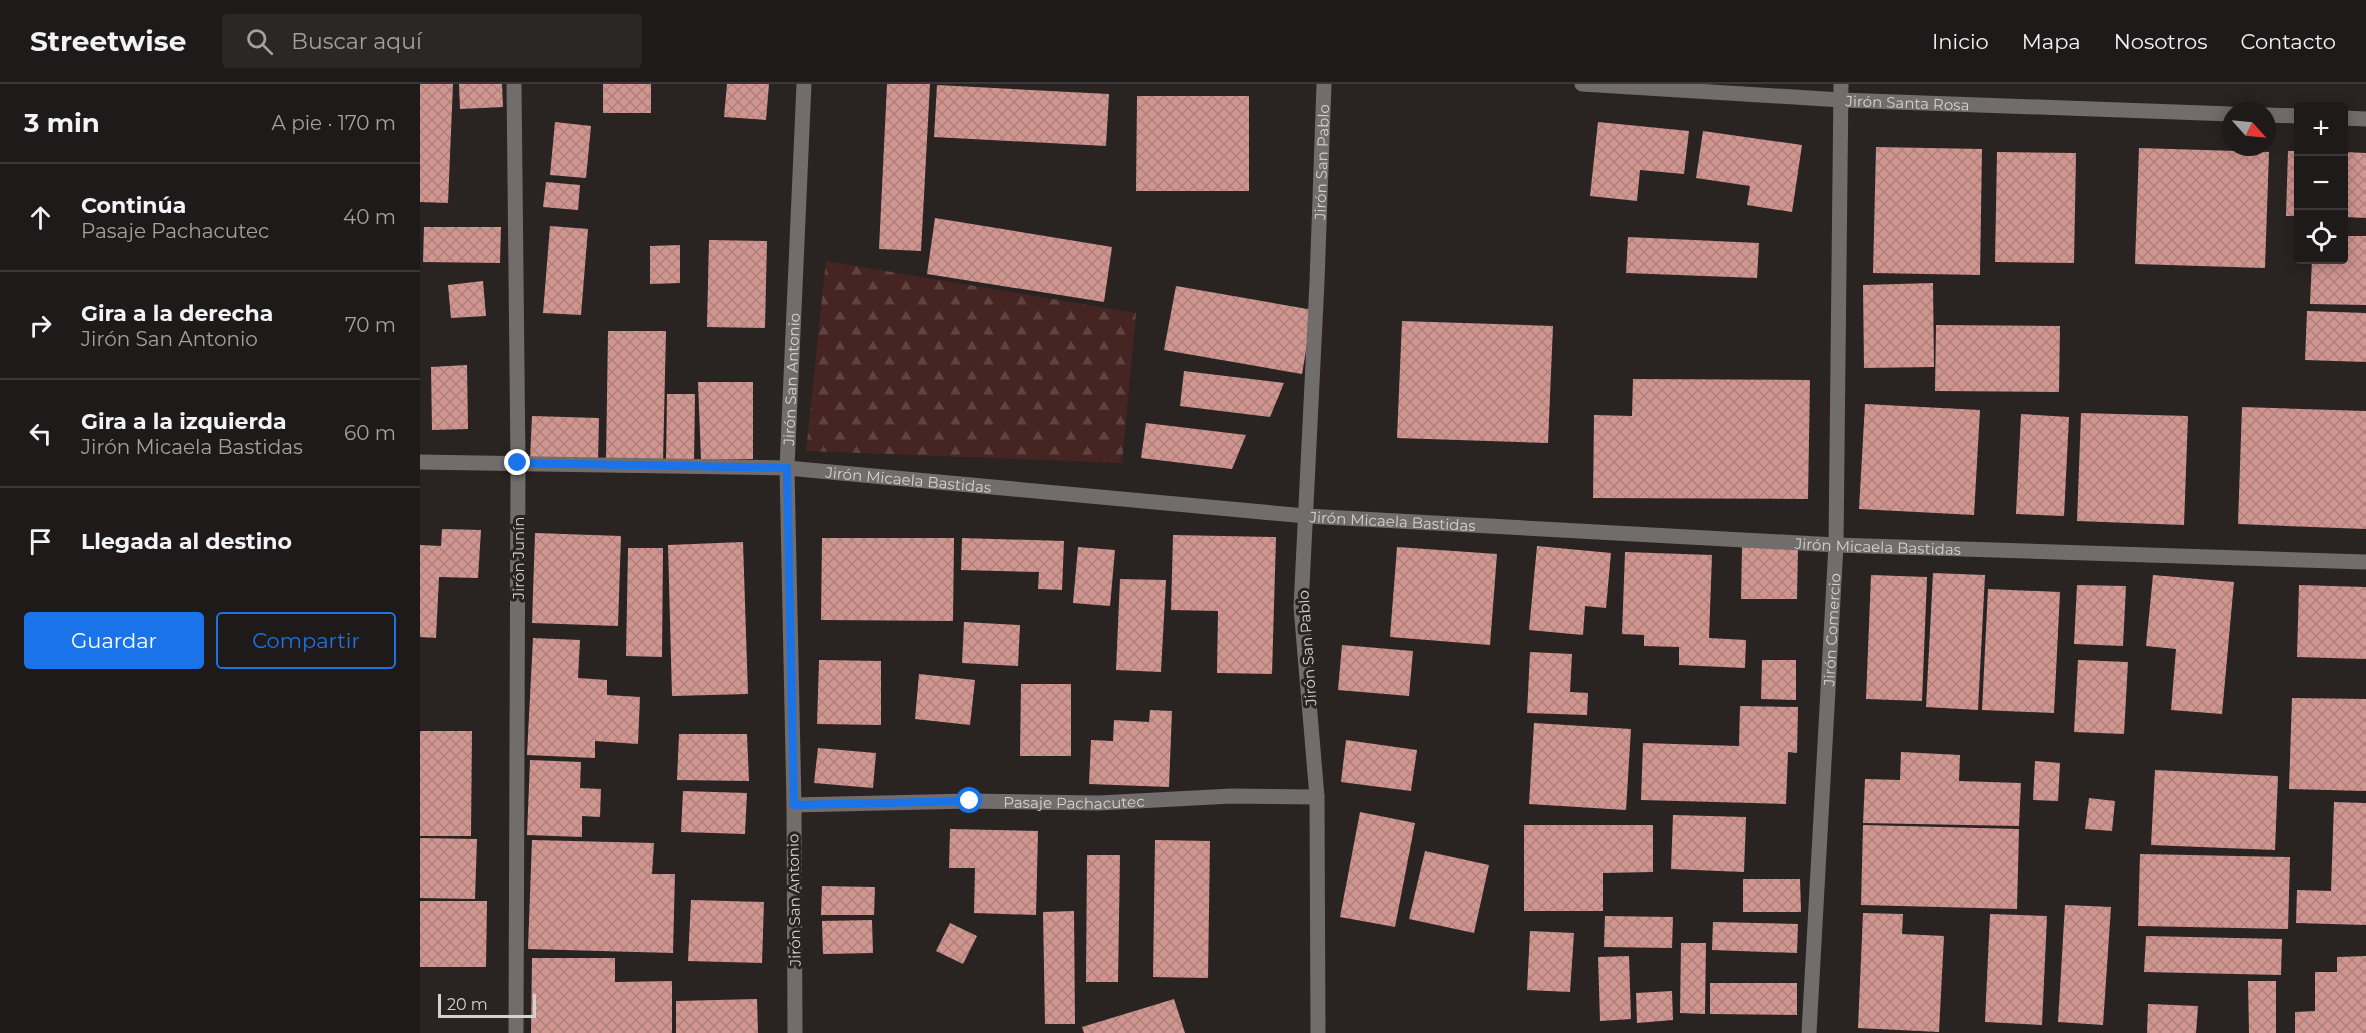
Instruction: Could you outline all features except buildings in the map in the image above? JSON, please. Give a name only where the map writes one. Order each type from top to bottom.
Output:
[{"type":"street","name":"Jirón Junín","points":[[514,84],[518,463],[516,1033]]},
{"type":"street","name":"Jirón San Antonio","points":[[795,1033],[794,805],[787,468],[804,84]]},
{"type":"street","name":"Jirón San Pablo","points":[[1317,1033],[1317,797],[1301,607],[1324,84]]},
{"type":"street","name":"Jirón Santa Rosa","points":[[1582,84],[1841,100],[2222,114]]},
{"type":"street","name":"Jirón Comercio","points":[[1809,1033],[1836,545],[1841,84]]},
{"type":"street","points":[[2276,115],[2294,116]]},
{"type":"street","points":[[2348,118],[2366,119]]},
{"type":"street","name":"Jirón Micaela Bastidas","points":[[420,462],[787,468],[1306,516],[1836,545],[2366,562]]},
{"type":"street","name":"Pasaje Pachacutec","points":[[794,805],[970,801],[1100,803],[1232,796],[1317,797]]},
{"type":"green space","points":[[826,261],[1136,313],[1122,463],[806,451]]},
{"type":"route","points":[[518,463],[787,468],[794,805],[970,801]]}]
